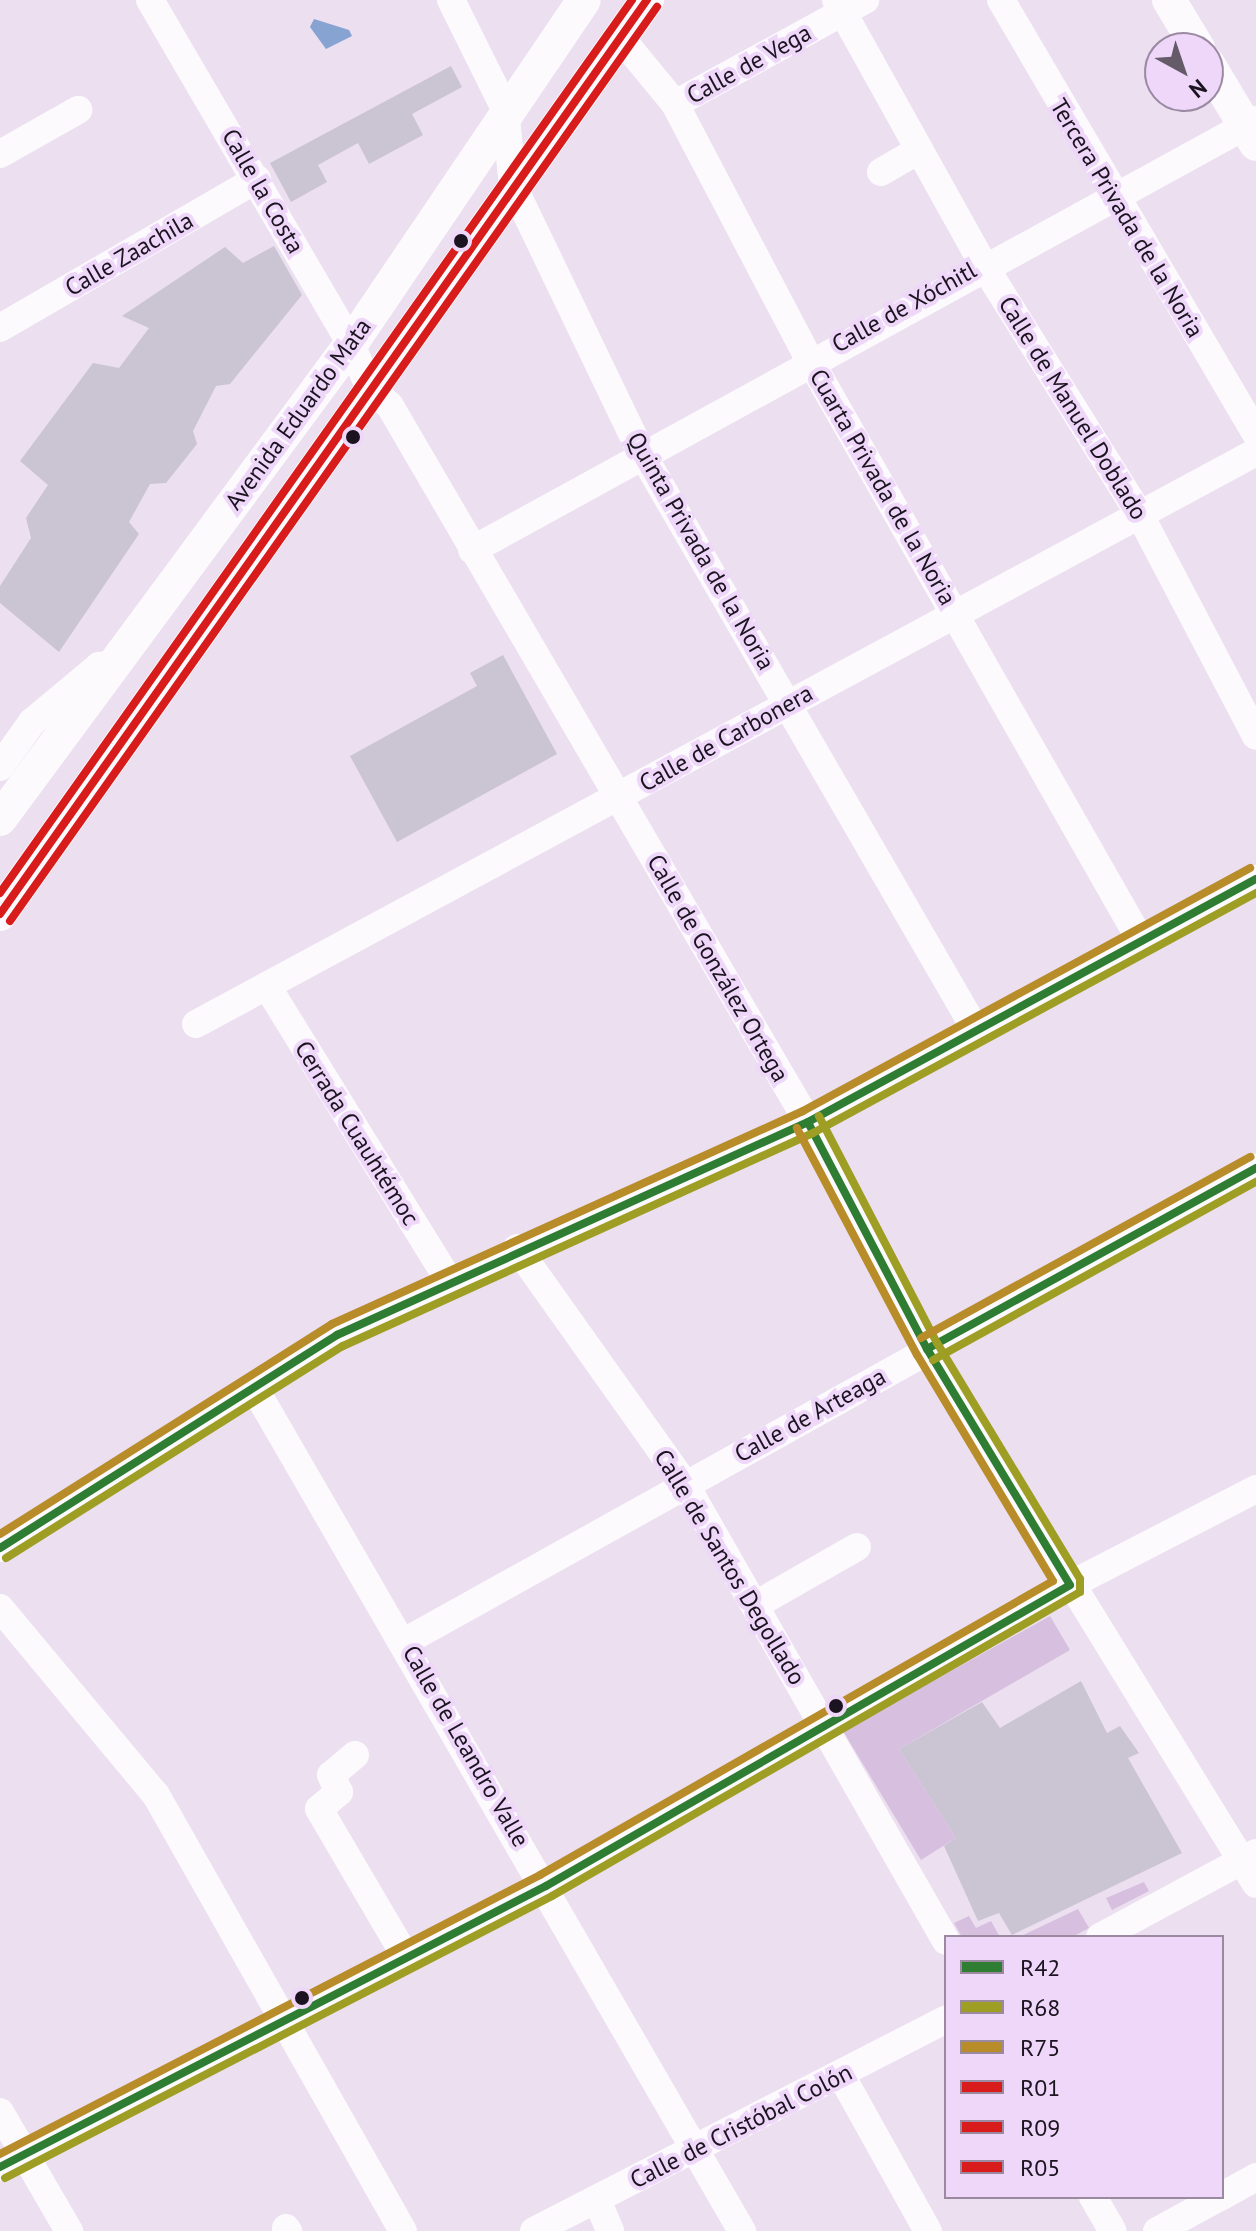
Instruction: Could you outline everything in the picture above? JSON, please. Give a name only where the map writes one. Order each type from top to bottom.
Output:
[{"type":"main road","name":"Avenida Eduardo Mata","points":[[0,819],[75,713],[119,664],[351,344],[505,109],[584,0]]},
{"type":"main road","name":"Avenida Eduardo Mata","points":[[0,914],[369,387],[647,0]]},
{"type":"main road","points":[[1169,0],[1188,32]]},
{"type":"main road","points":[[1224,87],[1253,130]]},
{"type":"main road","points":[[40,858],[48,826],[103,746],[100,733],[75,713]]},
{"type":"street","name":"Calle la Costa","points":[[150,0],[351,344],[369,387]]},
{"type":"street","points":[[451,0],[505,109]]},
{"type":"street","name":"Tercera Privada de la Noria","points":[[1001,0],[1109,195],[1256,434]]},
{"type":"street","name":"Calle de Vega","points":[[675,104],[848,4]]},
{"type":"street","name":"Calle de Manuel Doblado","points":[[848,4],[919,150],[983,264],[1141,517],[1256,736]]},
{"type":"street","name":"Cuarta Privada de la Noria","points":[[620,37],[675,104],[809,359],[1141,941]]},
{"type":"street","name":"Quinta Privada de la Noria","points":[[505,109],[513,186],[641,452],[790,703],[977,1032]]},
{"type":"street","points":[[0,154],[78,110]]},
{"type":"street","name":"Calle de Xóchitl","points":[[472,550],[641,452],[1109,195],[1253,130]]},
{"type":"street","points":[[881,172],[919,150]]},
{"type":"street","name":"Calle Zaachila","points":[[3,320],[257,179]]},
{"type":"street","name":"Calle de González Ortega","points":[[369,387],[390,406],[808,1122],[927,1349],[1070,1585],[1251,1866]]},
{"type":"street","name":"Calle de Carbonera","points":[[196,1024],[1141,517],[1256,452]]},
{"type":"street","points":[[0,767],[58,699],[99,666],[119,664]]},
{"type":"street","points":[[0,1548],[337,1335],[448,1279],[808,1122],[1256,879]]},
{"type":"street","name":"Cerrada Cuauhtémoc","points":[[267,986],[448,1279]]},
{"type":"street","name":"Calle de Arteaga","points":[[406,1641],[1256,1168]]},
{"type":"street","name":"Calle de Santos Degollado","points":[[517,1248],[685,1484],[757,1604],[944,1938]]},
{"type":"street","name":"Calle de Leandro Valle","points":[[255,1389],[406,1641],[742,2231]]},
{"type":"street","points":[[0,2167],[546,1886],[822,1724],[1070,1585],[1256,1489]]},
{"type":"street","points":[[757,1604],[857,1547]]},
{"type":"street","points":[[0,1608],[156,1795],[403,2231]]},
{"type":"street","points":[[355,1755],[331,1775],[339,1792],[319,1809],[407,1959]]},
{"type":"street","points":[[1104,1935],[1251,1866]]},
{"type":"street","name":"Calle de Cristóbal Colón","points":[[543,2229],[944,2020]]},
{"type":"street","points":[[841,2075],[928,2231]]},
{"type":"street","points":[[0,2112],[69,2231]]},
{"type":"street","points":[[1224,2194],[1256,2177]]},
{"type":"street","points":[[1094,2199],[1113,2231]]},
{"type":"street","points":[[1157,2231],[1216,2199]]},
{"type":"street","points":[[597,2200],[610,2231]]},
{"type":"shaded area","points":[[1050,1616],[1070,1650],[899,1749],[956,1838],[921,1860],[843,1731]]},
{"type":"shaded area","points":[[1144,1882],[1149,1891],[1112,1910],[1106,1898]]},
{"type":"shaded area","points":[[1078,1909],[1089,1928],[1076,1935],[1023,1935]]},
{"type":"shaded area","points":[[969,1916],[976,1928],[991,1921],[999,1935],[961,1935],[954,1923]]},
{"type":"water","points":[[314,19],[349,30],[352,36],[326,49],[310,27]]},
{"type":"building","points":[[451,66],[462,87],[412,114],[423,135],[369,164],[358,143],[318,165],[327,182],[291,202],[270,163]]},
{"type":"building","points":[[274,246],[302,295],[230,384],[216,386],[193,431],[197,444],[166,483],[150,484],[129,522],[139,534],[59,652],[0,603],[0,586],[31,538],[26,518],[48,485],[20,461],[93,363],[119,368],[149,328],[122,316],[225,247],[243,263]]},
{"type":"building","points":[[503,655],[557,754],[397,842],[350,756],[477,686],[470,673]]},
{"type":"building","points":[[1081,1681],[1107,1733],[1120,1726],[1139,1753],[1128,1758],[1182,1853],[1012,1935],[999,1913],[978,1921],[944,1846],[956,1838],[899,1749],[982,1702],[1000,1728]]},
{"type":"transit line","name":"R05","points":[[0,893],[632,0]]},
{"type":"transit line","name":"R01","points":[[0,914],[647,0]]},
{"type":"transit line","name":"R09","points":[[10,921],[657,7]]},
{"type":"transit line","name":"R75","points":[[0,1534],[332,1324],[803,1111],[1250,868]]},
{"type":"transit line","name":"R42","points":[[0,1548],[337,1335],[808,1122],[1256,879]]},
{"type":"transit line","name":"R68","points":[[6,1558],[343,1346],[813,1133],[1256,893]]},
{"type":"transit line","name":"R68","points":[[5,2178],[552,1896],[1080,1592],[1080,1579],[937,1343],[819,1116]]},
{"type":"transit line","name":"R42","points":[[0,2167],[546,1886],[1070,1585],[927,1349],[808,1122]]},
{"type":"transit line","name":"R75","points":[[0,2154],[540,1875],[1053,1581],[917,1355],[797,1128]]},
{"type":"transit line","name":"R75","points":[[921,1338],[1250,1157]]},
{"type":"transit line","name":"R42","points":[[927,1349],[1256,1168]]},
{"type":"transit line","name":"R68","points":[[933,1360],[1256,1182]]}]
